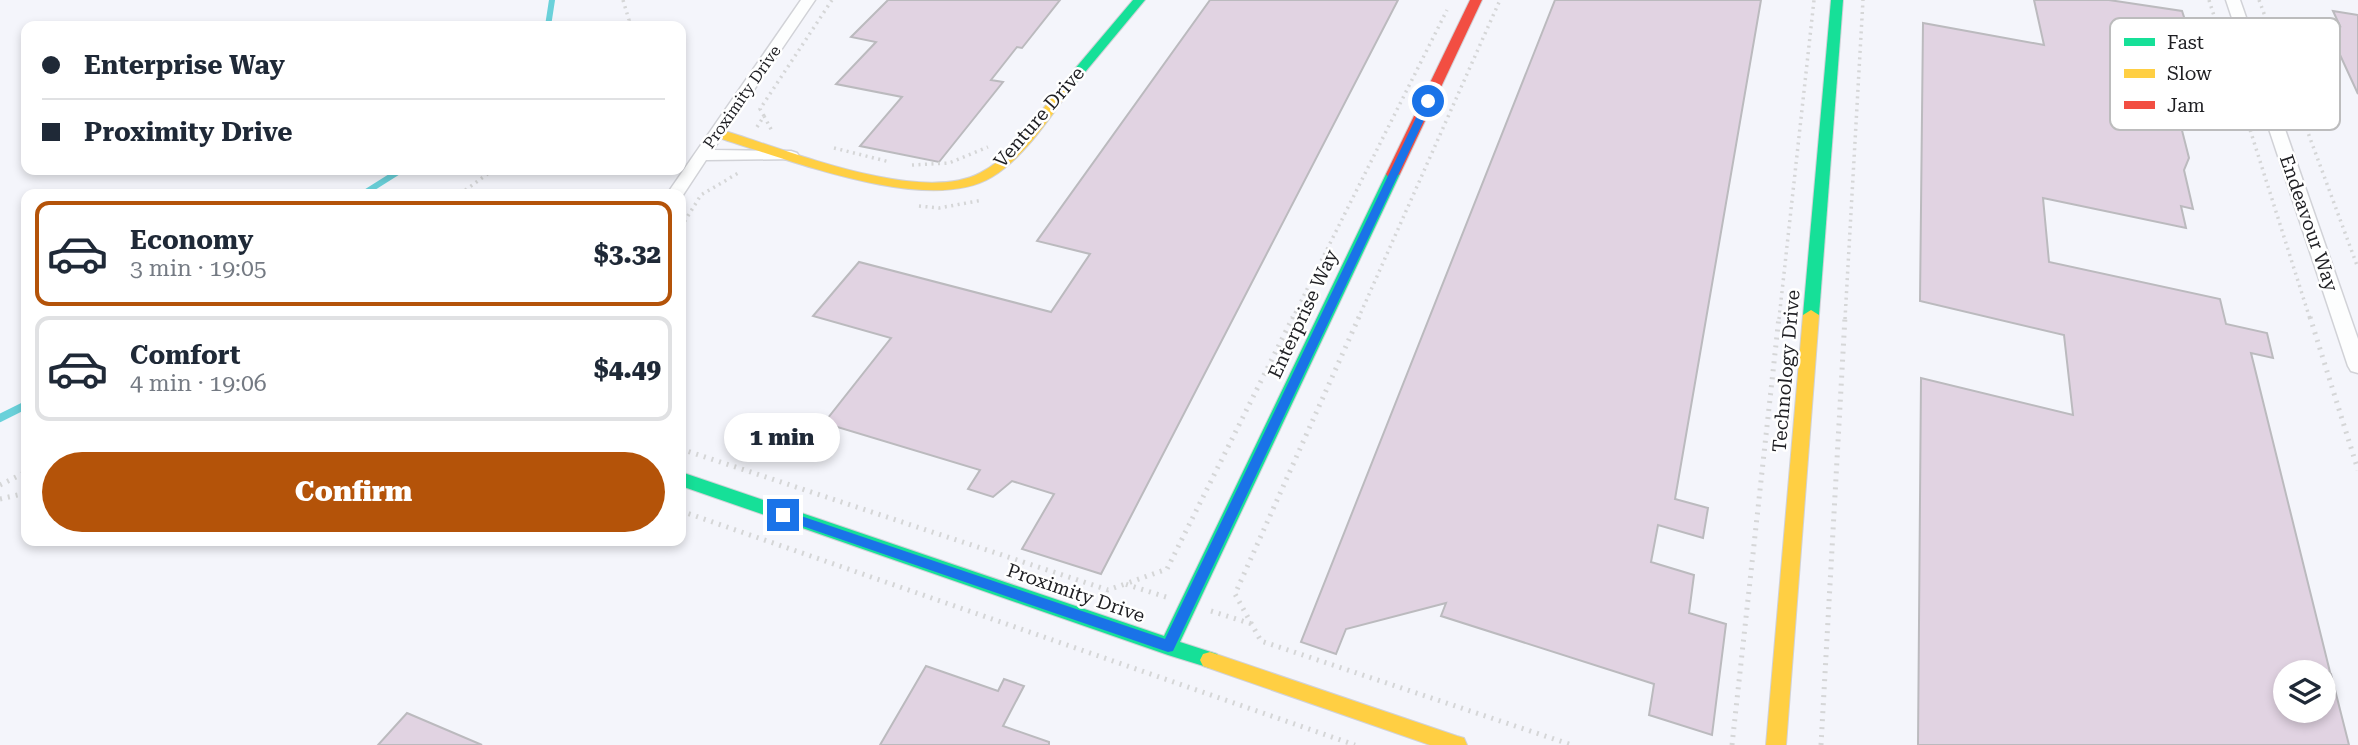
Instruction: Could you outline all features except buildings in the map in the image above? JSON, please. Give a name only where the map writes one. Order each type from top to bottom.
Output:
[{"type":"street","name":"Proximity Drive","points":[[678,189],[808,0]]},
{"type":"street","name":"Venture Drive","points":[[717,133],[744,147],[792,156],[909,186],[957,186],[975,181],[992,171],[1009,155],[1139,0]]},
{"type":"street","name":"Enterprise Way","points":[[1168,646],[1476,0]]},
{"type":"street","name":"Technology Drive","points":[[1776,745],[1837,0]]},
{"type":"street","name":"Endeavour Way","points":[[2233,0],[2239,18]]},
{"type":"street","name":"Endeavour Way","points":[[2277,130],[2358,366]]},
{"type":"street","name":"Venture Drive","points":[[702,155],[744,147]]},
{"type":"street","name":"Proximity Drive","points":[[686,482],[1457,745]]},
{"type":"path","points":[[623,0],[629,21]]},
{"type":"path","points":[[772,132],[760,109],[832,0]]},
{"type":"path","points":[[1500,0],[1235,594],[1261,641],[1572,745]]},
{"type":"path","points":[[1732,745],[1814,0]]},
{"type":"path","points":[[1821,745],[1863,0]]},
{"type":"path","points":[[2209,0],[2215,18]]},
{"type":"path","points":[[2259,0],[2266,18]]},
{"type":"path","points":[[722,182],[764,116]]},
{"type":"path","points":[[2250,130],[2358,470]]},
{"type":"path","points":[[2307,130],[2358,268]]},
{"type":"path","points":[[826,146],[894,162]]},
{"type":"path","points":[[907,166],[949,163],[987,147]]},
{"type":"path","points":[[686,219],[701,195],[736,173],[747,172]]},
{"type":"path","points":[[467,189],[486,175]]},
{"type":"path","points":[[907,203],[939,208],[987,199]]},
{"type":"path","points":[[686,451],[1108,590],[1125,584]]},
{"type":"path","points":[[0,485],[21,474]]},
{"type":"path","points":[[0,499],[21,494]]},
{"type":"path","points":[[686,513],[1355,745]]},
{"type":"waterway","points":[[549,21],[552,0]]},
{"type":"waterway","points":[[371,189],[393,175]]},
{"type":"waterway","points":[[0,418],[21,408]]},
{"type":"traffic: fast","points":[[1067,86],[1139,0]]},
{"type":"traffic: fast","points":[[1811,315],[1837,0]]},
{"type":"traffic: fast","points":[[1168,647],[1393,174]]},
{"type":"traffic: fast","points":[[686,481],[1210,660]]},
{"type":"traffic: slow","points":[[717,133],[814,164],[892,183],[928,187],[960,185],[985,176],[1008,157],[1067,86]]},
{"type":"traffic: slow","points":[[1776,745],[1811,315]]},
{"type":"traffic: slow","points":[[1210,660],[1457,745]]},
{"type":"traffic: jam","points":[[1393,174],[1476,0]]},
{"type":"route","points":[[783,515],[1168,646],[1428,101]]}]
